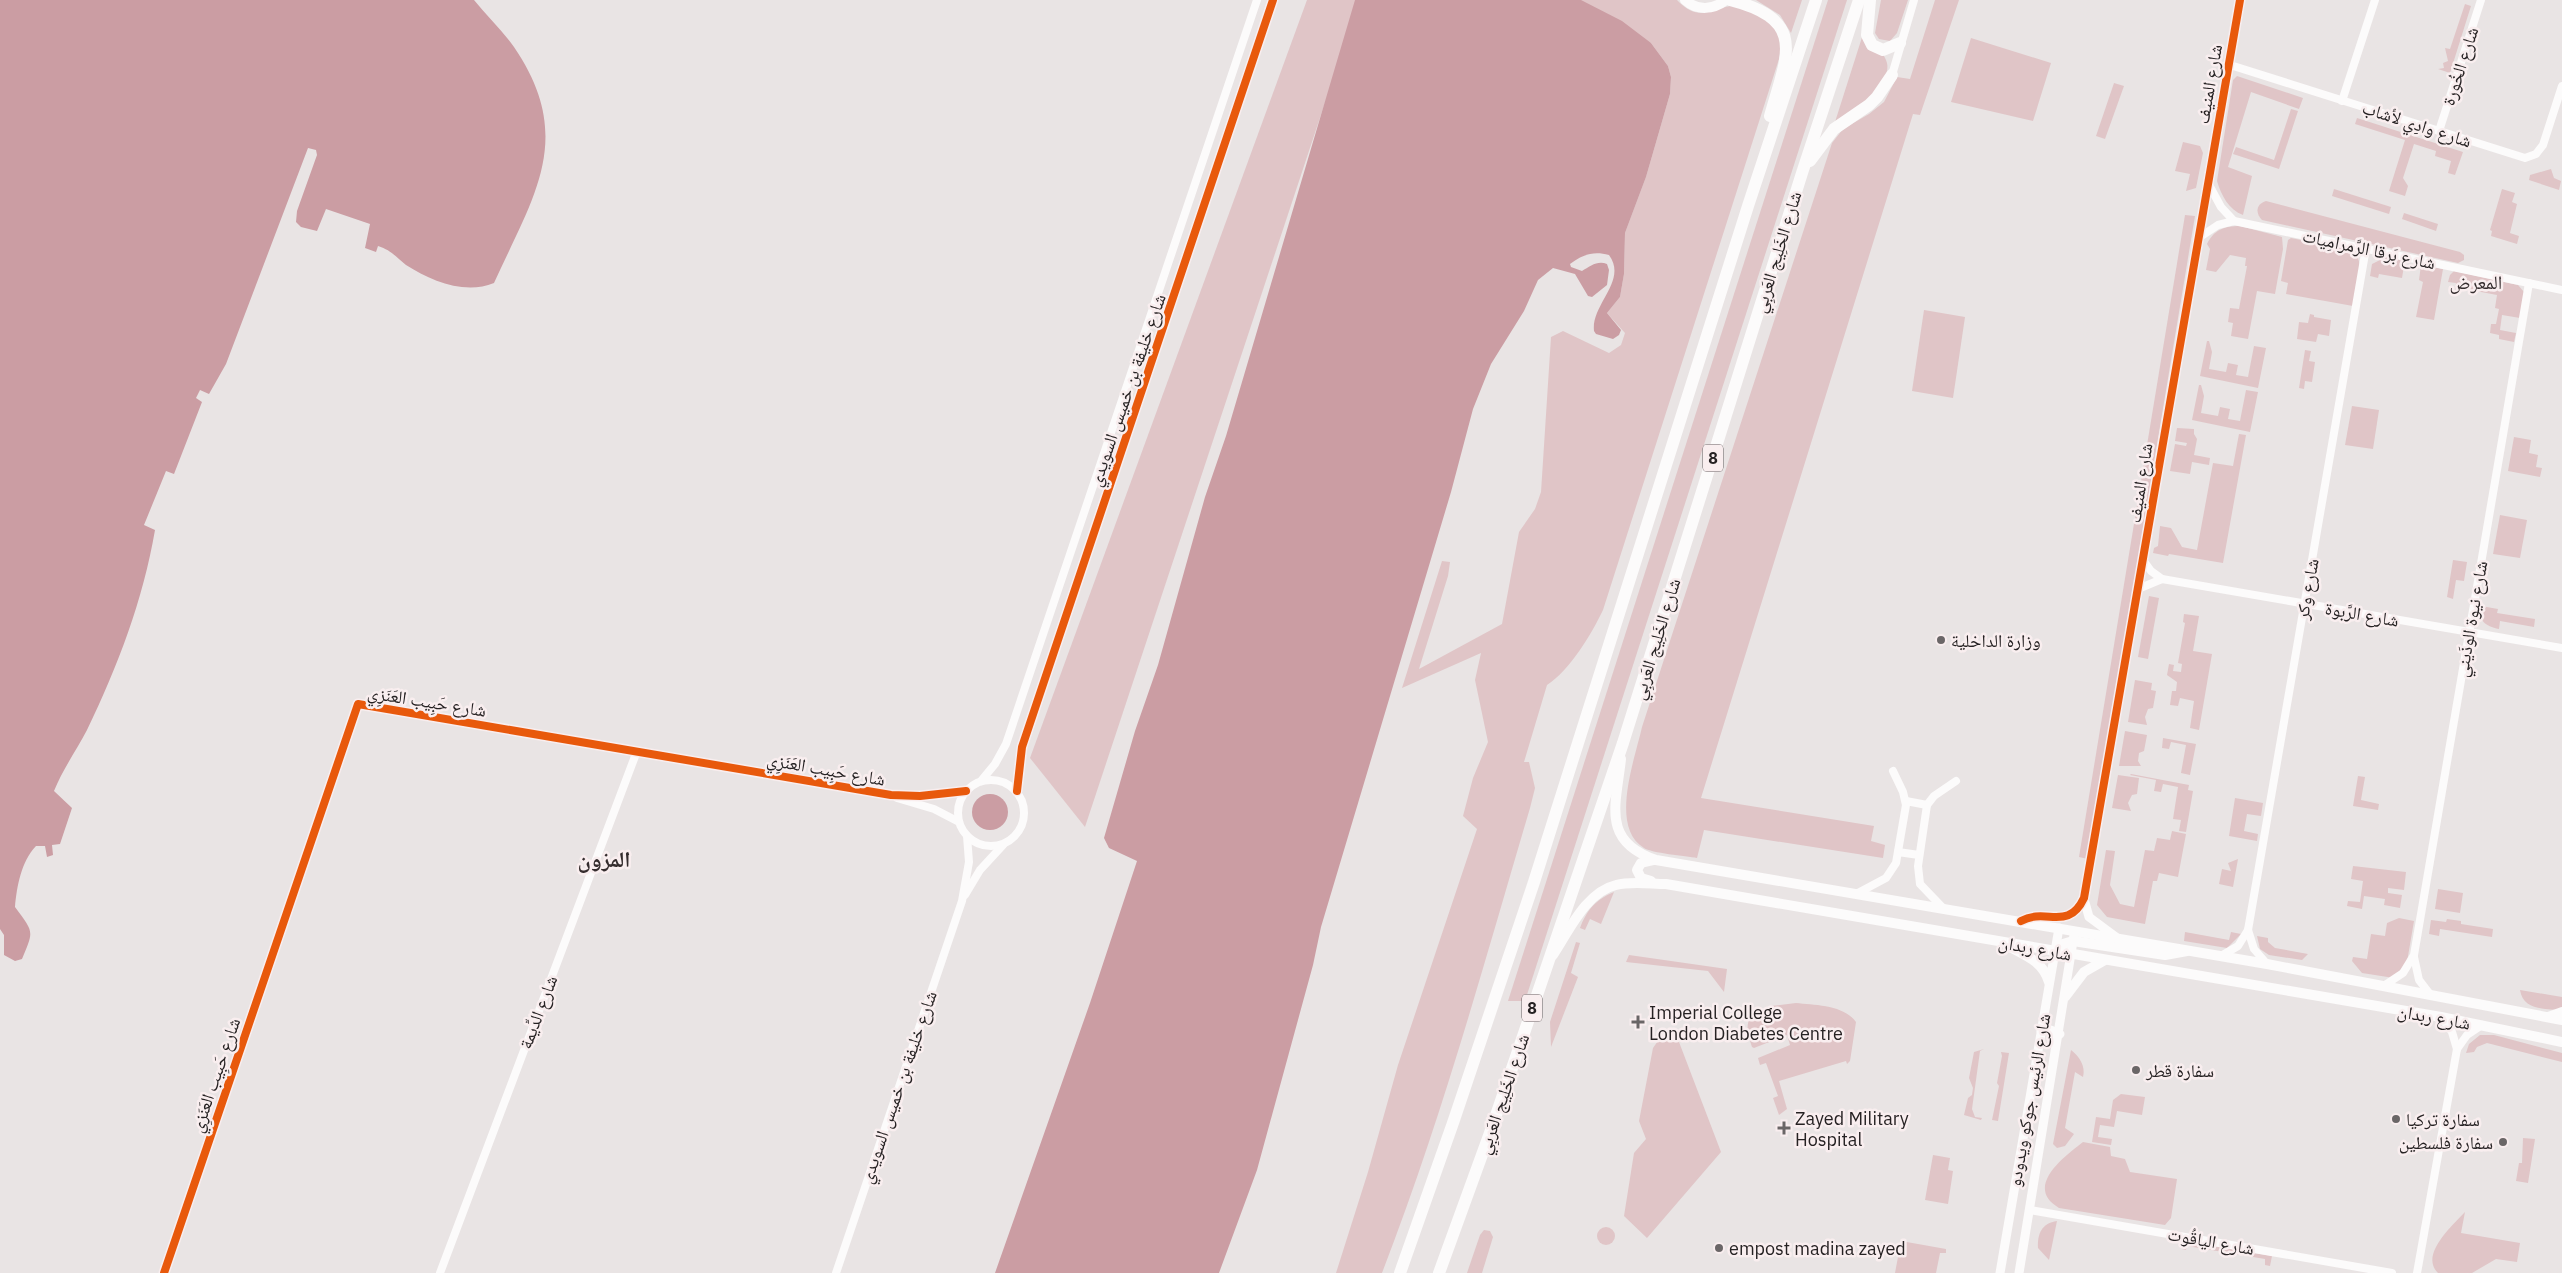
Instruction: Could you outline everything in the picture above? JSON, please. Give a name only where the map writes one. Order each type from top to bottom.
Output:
[{"type":"highway","points":[[1730,0],[1752,6],[1769,14],[1781,27],[1786,48],[1785,63],[1748,206]]},
{"type":"highway","name":"8","points":[[1400,1273],[1534,882],[1748,206],[1816,0]]},
{"type":"highway","name":"شارع الخَلِيج العَربِي","points":[[1439,1273],[1491,1130],[1623,743],[1802,173],[1859,0]]},
{"type":"highway","points":[[1870,0],[1867,35],[1872,45],[1883,50],[1900,42]]},
{"type":"highway","points":[[1802,173],[1834,129],[1869,105],[1892,75]]},
{"type":"main road","points":[[1685,0],[1703,8],[1720,4],[1726,0]]},
{"type":"main road","name":"شارع ربدان","points":[[1623,743],[1615,809],[1618,830],[1628,846],[1636,852],[1656,860],[2021,921],[2059,928],[2074,936],[2116,937],[2190,950],[2429,993],[2562,1020]]},
{"type":"main road","points":[[1656,860],[1641,863],[1638,873],[1645,880],[1666,884]]},
{"type":"main road","name":"شارع ربدان","points":[[1546,967],[1587,905],[1601,892],[1617,884],[1666,884],[2482,1025],[2562,1042]]},
{"type":"main road","points":[[2055,951],[2074,936],[2165,955],[2190,950]]},
{"type":"main road","points":[[2000,942],[2037,962],[2049,982]]},
{"type":"main road","points":[[2065,997],[2084,972],[2105,960]]},
{"type":"street","name":"شارع خليفة بن خميس السويدي","points":[[981,781],[996,764],[1006,744],[1257,0]]},
{"type":"street","name":"شارع خليفة بن خميس السويدي","points":[[1017,791],[1022,747],[1273,0]]},
{"type":"street","points":[[1892,75],[1900,42],[1914,0]]},
{"type":"street","name":"شارع المنيف","points":[[2084,898],[2227,64],[2240,0]]},
{"type":"street","points":[[2342,100],[2375,0]]},
{"type":"street","name":"شارع الخُورة","points":[[2440,131],[2481,0]]},
{"type":"street","name":"شارع وادِي لأشاب","points":[[2227,64],[2519,156],[2531,157],[2544,145],[2562,86]]},
{"type":"street","points":[[2197,239],[2218,225],[2234,220],[2216,199],[2208,183]]},
{"type":"street","name":"شارع بَرقا الرَّمرامِيات","points":[[2234,220],[2562,290]]},
{"type":"street","name":"شارع وكر","points":[[2221,956],[2238,946],[2248,930],[2366,248]]},
{"type":"street","name":"شارع نيوة الوذَيني","points":[[2429,993],[2416,972],[2414,955],[2529,283]]},
{"type":"street","points":[[2143,560],[2151,571],[2162,580]]},
{"type":"street","points":[[2138,589],[2162,580]]},
{"type":"street","name":"شارع الرَّبوة","points":[[2162,580],[2562,648]]},
{"type":"street","name":"شارع حَبِيب العَنَزِي","points":[[164,1273],[358,704],[891,795],[934,809],[959,822]]},
{"type":"street","name":"شارع الدِّيمة","points":[[440,1273],[637,751]]},
{"type":"street","points":[[1856,894],[1886,878],[1895,867],[1906,801],[1893,771]]},
{"type":"street","points":[[997,780],[1004,782],[1017,791],[1024,805],[1024,821],[1017,835],[1004,844],[980,845],[967,836],[959,822],[958,805],[966,791],[981,781],[997,780]]},
{"type":"street","points":[[1944,909],[1920,884],[1917,872],[1927,805],[1934,796],[1956,781]]},
{"type":"street","name":"شارع حَبِيب العَنَزِي","points":[[891,795],[927,795],[966,791]]},
{"type":"street","points":[[1906,801],[1927,805]]},
{"type":"street","name":"شارع خليفة بن خميس السويدي","points":[[836,1273],[962,901],[969,862],[967,836]]},
{"type":"street","name":"شارع خليفة بن خميس السويدي","points":[[962,901],[977,875],[1004,844]]},
{"type":"street","points":[[1898,852],[1919,855]]},
{"type":"street","points":[[2021,921],[2036,916],[2068,916],[2077,911],[2084,898]]},
{"type":"street","points":[[2084,898],[2089,916],[2116,937]]},
{"type":"street","name":"شارع الرئيس جوكو ويدودو","points":[[2000,1273],[2059,928]]},
{"type":"street","points":[[2248,930],[2254,949],[2266,964]]},
{"type":"street","name":"شارع الرئيس جوكو ويدودو","points":[[2019,1273],[2060,1034],[2074,936]]},
{"type":"street","name":"شارع نيوة الوذَيني","points":[[2385,985],[2403,974],[2414,955]]},
{"type":"street","points":[[2547,1016],[2562,1011]]},
{"type":"street","points":[[2417,1273],[2456,1049],[2452,1032],[2440,1018]]},
{"type":"street","points":[[2456,1049],[2467,1035],[2482,1025]]},
{"type":"street","points":[[2041,1031],[2051,1030],[2060,1034]]},
{"type":"street","name":"شارع الياقُوت","points":[[2030,1210],[2392,1273]]},
{"type":"shaded area","points":[[0,0],[474,0],[514,47],[533,80],[543,110],[545,138],[542,166],[534,194],[494,283],[472,288],[437,281],[406,265],[393,254],[378,246],[376,252],[365,248],[370,224],[326,209],[317,231],[301,227],[296,222],[297,211],[317,155],[316,150],[308,148],[226,364],[209,394],[200,390],[196,398],[202,402],[174,474],[166,471],[144,525],[155,530],[144,582],[128,632],[109,682],[87,730],[54,791],[72,808],[60,844],[52,845],[53,855],[47,857],[45,846],[36,846],[23,867],[15,907],[29,927],[30,937],[22,959],[15,961],[4,955],[4,935],[0,929]]},
{"type":"shaded area","points":[[1307,0],[1359,0],[1085,827],[1030,758]]},
{"type":"shaded area","points":[[1355,0],[1581,0],[1622,21],[1651,43],[1668,66],[1671,77],[1670,94],[1646,177],[1625,233],[1624,274],[1620,297],[1607,313],[1621,330],[1619,335],[1613,339],[1596,334],[1594,331],[1598,311],[1612,283],[1614,265],[1609,255],[1589,254],[1570,264],[1571,267],[1582,271],[1597,263],[1607,264],[1609,270],[1607,285],[1592,297],[1588,296],[1575,274],[1553,268],[1538,280],[1524,311],[1491,364],[1473,409],[1451,492],[1321,927],[1313,965],[1257,1170],[1219,1273],[995,1273],[1090,1003],[1137,861],[1109,848],[1104,838],[1135,731],[1158,665],[1205,497],[1226,436]]},
{"type":"shaded area","points":[[1525,0],[1677,0],[1686,8],[1702,13],[1739,6],[1752,10],[1775,28],[1781,39],[1781,49],[1603,610],[1586,641],[1572,661],[1547,685],[1524,762],[1529,762],[1535,788],[1530,808],[1443,1100],[1403,1216],[1382,1273],[1336,1273],[1368,1172],[1398,1065],[1477,829],[1463,816],[1473,778],[1488,742],[1475,680],[1481,653],[1402,688],[1442,561],[1450,562],[1448,576],[1419,669],[1502,624],[1519,532],[1535,509],[1541,492],[1551,337],[1563,331],[1609,353],[1621,345],[1625,333],[1607,313],[1620,297],[1624,274],[1625,233],[1646,177],[1670,94],[1671,77],[1668,66],[1651,43]]},
{"type":"shaded area","points":[[1756,0],[1802,0],[1791,33],[1780,15]]},
{"type":"shaded area","points":[[1828,0],[1847,0],[1525,1001],[1508,1001]]},
{"type":"shaded area","points":[[1881,0],[1908,0],[1897,33],[1890,41],[1879,39],[1875,33]]},
{"type":"shaded area","points":[[1935,0],[1959,0],[1920,115],[1913,114],[1701,798],[1874,826],[1871,841],[1885,845],[1883,858],[1704,830],[1697,858],[1648,850],[1634,838],[1628,825],[1626,809],[1630,774],[1642,727],[1832,143],[1843,129],[1869,114],[1884,102],[1897,77],[1910,79]]},
{"type":"shaded area","points":[[2465,4],[2471,6],[2450,73],[2438,69],[2444,68],[2443,63],[2448,61],[2445,48],[2450,49]]},
{"type":"shaded area","points":[[1864,31],[1884,56],[1887,72],[1881,85],[1866,102],[1835,122]]},
{"type":"shaded area","points":[[1971,38],[2051,63],[2033,121],[1951,102]]},
{"type":"shaded area","points":[[2237,76],[2303,98],[2299,109],[2251,92],[2228,167],[2252,176],[2243,215],[2234,210],[2226,201],[2217,181],[2233,80]]},
{"type":"shaded area","points":[[2114,83],[2124,86],[2105,139],[2096,136]]},
{"type":"shaded area","points":[[2291,109],[2298,111],[2279,169],[2233,154],[2236,147],[2274,160]]},
{"type":"shaded area","points":[[2357,118],[2463,152],[2455,175],[2448,173],[2451,161],[2435,156],[2436,151],[2414,144],[2403,178],[2408,186],[2405,196],[2389,191],[2405,140],[2355,124]]},
{"type":"shaded area","points":[[2183,142],[2200,146],[2203,153],[2196,188],[2186,191],[2190,174],[2175,171]]},
{"type":"shaded area","points":[[2551,169],[2554,178],[2561,181],[2559,190],[2529,180],[2530,175]]},
{"type":"shaded area","points":[[2334,189],[2391,207],[2389,214],[2332,196]]},
{"type":"shaded area","points":[[2502,189],[2515,193],[2512,202],[2517,204],[2510,233],[2519,236],[2517,244],[2491,236],[2492,231],[2490,230]]},
{"type":"shaded area","points":[[2266,201],[2460,252],[2464,255],[2464,260],[2458,263],[2262,220],[2258,214],[2258,206]]},
{"type":"shaded area","points":[[2404,213],[2438,224],[2436,231],[2402,219]]},
{"type":"shaded area","points":[[2185,215],[2195,216],[2088,859],[2079,857]]},
{"type":"shaded area","points":[[2240,226],[2282,237],[2283,249],[2275,294],[2257,291],[2248,339],[2231,336],[2233,323],[2228,322],[2230,308],[2239,309],[2247,266],[2245,266],[2246,258],[2230,255],[2216,272],[2206,270],[2210,249],[2207,244],[2213,235],[2229,227]]},
{"type":"shaded area","points":[[2291,238],[2351,250],[2356,255],[2359,261],[2360,276],[2353,306],[2286,294],[2288,283],[2281,281],[2288,240]]},
{"type":"shaded area","points":[[2386,257],[2405,260],[2402,278],[2379,274],[2378,278],[2370,276],[2372,264]]},
{"type":"shaded area","points":[[2421,265],[2443,269],[2434,320],[2416,317],[2423,282],[2419,280]]},
{"type":"shaded area","points":[[2454,271],[2518,285],[2524,292],[2520,318],[2502,315],[2500,330],[2516,333],[2514,342],[2499,339],[2499,335],[2490,333],[2491,324],[2496,324],[2499,309],[2495,308],[2497,295],[2460,288],[2459,292],[2455,292],[2456,283],[2448,282],[2450,275]]},
{"type":"shaded area","points":[[1924,310],[1965,317],[1953,398],[1912,391]]},
{"type":"shaded area","points":[[2310,314],[2314,315],[2314,317],[2331,320],[2329,336],[2318,334],[2316,342],[2297,339],[2299,322],[2308,323]]},
{"type":"shaded area","points":[[2207,341],[2209,341],[2212,352],[2209,369],[2226,372],[2228,363],[2238,365],[2236,375],[2248,377],[2254,346],[2266,348],[2258,388],[2200,376]]},
{"type":"shaded area","points":[[2305,350],[2311,351],[2309,361],[2315,362],[2312,382],[2305,381],[2304,389],[2299,388]]},
{"type":"shaded area","points":[[2199,385],[2201,385],[2204,396],[2201,413],[2218,416],[2220,407],[2230,409],[2228,419],[2240,421],[2246,390],[2258,392],[2250,432],[2192,420]]},
{"type":"shaded area","points":[[2352,406],[2379,410],[2373,449],[2345,445]]},
{"type":"shaded area","points":[[2177,428],[2194,429],[2197,439],[2194,455],[2210,458],[2209,465],[2192,462],[2190,474],[2170,471],[2175,444],[2186,446],[2187,443],[2175,441]]},
{"type":"shaded area","points":[[2239,434],[2246,435],[2223,563],[2153,553],[2154,548],[2158,546],[2160,526],[2171,528],[2182,547],[2197,550],[2213,463],[2233,466]]},
{"type":"shaded area","points":[[2514,437],[2531,440],[2529,453],[2538,455],[2536,467],[2542,468],[2540,477],[2508,471]]},
{"type":"shaded area","points":[[2500,515],[2527,520],[2520,558],[2493,554]]},
{"type":"shaded area","points":[[2453,560],[2467,562],[2464,581],[2456,580],[2453,599],[2447,597]]},
{"type":"shaded area","points":[[2149,596],[2159,598],[2148,659],[2138,657]]},
{"type":"shaded area","points":[[2481,606],[2498,609],[2497,613],[2535,619],[2534,627],[2500,621],[2499,629],[2490,626],[2482,619]]},
{"type":"shaded area","points":[[2184,614],[2199,616],[2193,651],[2212,654],[2199,730],[2190,728],[2194,701],[2180,698],[2178,706],[2170,705],[2172,691],[2176,691],[2177,682],[2167,675],[2169,664],[2174,665],[2173,671],[2181,672],[2182,664],[2178,663],[2185,623],[2183,622]]},
{"type":"shaded area","points":[[2135,680],[2152,683],[2151,690],[2156,691],[2153,708],[2148,709],[2145,717],[2147,725],[2128,722]]},
{"type":"shaded area","points":[[2125,731],[2147,735],[2144,751],[2139,753],[2138,761],[2141,766],[2119,766]]},
{"type":"shaded area","points":[[2163,738],[2196,744],[2190,775],[2181,773],[2186,745],[2171,742],[2169,749],[2162,748]]},
{"type":"shaded area","points":[[2131,774],[2189,785],[2188,790],[2193,791],[2186,832],[2179,831],[2181,820],[2173,819],[2178,787],[2163,784],[2161,792],[2154,791],[2156,780]]},
{"type":"shaded area","points":[[2118,775],[2139,778],[2137,794],[2132,795],[2128,803],[2131,811],[2112,808]]},
{"type":"shaded area","points":[[2358,776],[2365,777],[2361,800],[2379,804],[2378,810],[2353,806]]},
{"type":"shaded area","points":[[990,794],[1002,800],[1008,812],[1002,824],[990,830],[978,824],[972,812],[978,800]]},
{"type":"shaded area","points":[[2235,798],[2263,803],[2261,816],[2247,814],[2244,831],[2258,834],[2257,841],[2229,836]]},
{"type":"shaded area","points":[[2172,831],[2186,834],[2178,877],[2159,873],[2157,881],[2153,881],[2145,924],[2107,917],[2097,905],[2106,850],[2115,851],[2110,885],[2120,904],[2134,907],[2145,850],[2154,851],[2157,838],[2170,840]]},
{"type":"shaded area","points":[[2238,859],[2233,887],[2219,884],[2222,869],[2231,871],[2228,863]]},
{"type":"shaded area","points":[[2353,866],[2406,872],[2404,890],[2388,888],[2388,893],[2402,895],[2400,908],[2384,905],[2385,899],[2364,896],[2362,909],[2347,906],[2348,901],[2360,902],[2363,881],[2351,879]]},
{"type":"shaded area","points":[[2438,889],[2463,893],[2460,913],[2435,909]]},
{"type":"shaded area","points":[[1614,892],[1601,924],[1590,919],[1585,930],[1580,928],[1592,906]]},
{"type":"shaded area","points":[[2399,918],[2414,921],[2407,962],[2394,978],[2362,973],[2352,961],[2353,957],[2367,959],[2371,934],[2385,936],[2387,923]]},
{"type":"shaded area","points":[[2447,919],[2461,921],[2461,924],[2493,929],[2492,937],[2440,929],[2439,936],[2429,934],[2431,920],[2446,922]]},
{"type":"shaded area","points":[[2185,932],[2229,940],[2231,932],[2241,934],[2227,948],[2184,941]]},
{"type":"shaded area","points":[[2257,936],[2268,938],[2268,942],[2275,948],[2308,954],[2302,960],[2269,955],[2260,949]]},
{"type":"shaded area","points":[[1576,942],[1580,943],[1571,973],[1578,977],[1551,1047],[1550,1022]]},
{"type":"shaded area","points":[[1629,955],[1727,969],[1724,992],[1708,971],[1626,962]]},
{"type":"shaded area","points":[[2520,990],[2562,997],[2562,1010],[2542,1009],[2530,1005],[2522,997]]},
{"type":"shaded area","points":[[1796,1003],[1837,1009],[1851,1016],[1856,1022],[1850,1061],[1847,1064],[1846,1061],[1779,1081],[1787,1109],[1779,1115],[1773,1098],[1778,1096],[1766,1063],[1760,1065],[1758,1058],[1790,1045],[1787,1035],[1754,1048],[1748,1035],[1748,1023],[1751,1015],[1771,1006]]},
{"type":"shaded area","points":[[2480,1035],[2494,1035],[2562,1053],[2562,1062],[2487,1043],[2477,1047],[2474,1052],[2466,1053],[2469,1044]]},
{"type":"shaded area","points":[[1668,1036],[1679,1042],[1721,1152],[1647,1238],[1624,1216],[1634,1153],[1646,1139],[1639,1121],[1653,1048],[1660,1038]]},
{"type":"shaded area","points":[[1984,1049],[1980,1051],[1972,1109],[1975,1117],[1982,1118],[1981,1120],[1964,1115],[1968,1098],[1972,1095],[1973,1088],[1969,1078],[1974,1052]]},
{"type":"shaded area","points":[[2071,1050],[2081,1062],[2084,1073],[2083,1077],[2075,1072],[2065,1128],[2074,1134],[2065,1146],[2057,1148],[2053,1144]]},
{"type":"shaded area","points":[[2001,1052],[2009,1053],[1998,1121],[1992,1120],[1999,1086],[1997,1083],[2002,1056]]},
{"type":"shaded area","points":[[2121,1094],[2145,1097],[2142,1115],[2117,1111],[2114,1127],[2100,1125],[2098,1137],[2112,1139],[2111,1145],[2092,1142],[2096,1117],[2110,1119],[2113,1100]]},
{"type":"shaded area","points":[[2523,1138],[2535,1139],[2528,1183],[2516,1181],[2519,1163],[2522,1163]]},
{"type":"shaded area","points":[[2083,1142],[2110,1147],[2111,1156],[2125,1159],[2130,1172],[2177,1179],[2171,1218],[2165,1225],[2059,1208],[2049,1200],[2045,1191],[2046,1182],[2051,1172],[2058,1163]]},
{"type":"shaded area","points":[[1933,1155],[1950,1158],[1948,1170],[1953,1171],[1948,1204],[1925,1200]]},
{"type":"shaded area","points":[[2465,1212],[2461,1233],[2520,1243],[2517,1262],[2496,1259],[2472,1273],[2438,1273],[2433,1266],[2435,1249],[2446,1232]]},
{"type":"shaded area","points":[[2057,1221],[2049,1260],[2038,1248],[2038,1238],[2044,1227]]},
{"type":"shaded area","points":[[1606,1227],[1612,1230],[1615,1236],[1612,1242],[1606,1245],[1600,1242],[1597,1236],[1600,1230]]},
{"type":"shaded area","points":[[1484,1230],[1490,1231],[1493,1237],[1482,1273],[1467,1273],[1480,1235]]},
{"type":"shaded area","points":[[1901,1241],[1946,1249],[1946,1253],[1940,1253],[1936,1273],[1895,1273]]},
{"type":"shaded area","points":[[2183,1241],[2272,1256],[2270,1266],[2265,1265],[2265,1259],[2187,1246],[2186,1250],[2182,1249]]},
{"type":"cycle path","points":[[1017,791],[1022,747],[1273,0]]},
{"type":"cycle path","points":[[2021,921],[2039,916],[2064,917],[2078,908],[2084,898],[2240,0]]},
{"type":"cycle path","points":[[164,1273],[358,704],[891,795],[920,796],[966,791]]},
{"type":"place","name":"وزارة الداخلية","points":[[1941,640]]},
{"type":"place","name":"Imperial College London Diabetes Centre","points":[[1638,1022]]},
{"type":"place","name":"سفارة قطر","points":[[2136,1070]]},
{"type":"place","name":"سفارة تركيا","points":[[2396,1119]]},
{"type":"place","name":"Zayed Military Hospital","points":[[1784,1128]]},
{"type":"place","name":"سفارة فلسطين","points":[[2503,1142]]},
{"type":"place","name":"empost madina zayed","points":[[1719,1248]]},
{"type":"district","name":"المعرض","points":[[2476,282]]},
{"type":"district","name":"المزون","points":[[604,858]]}]
